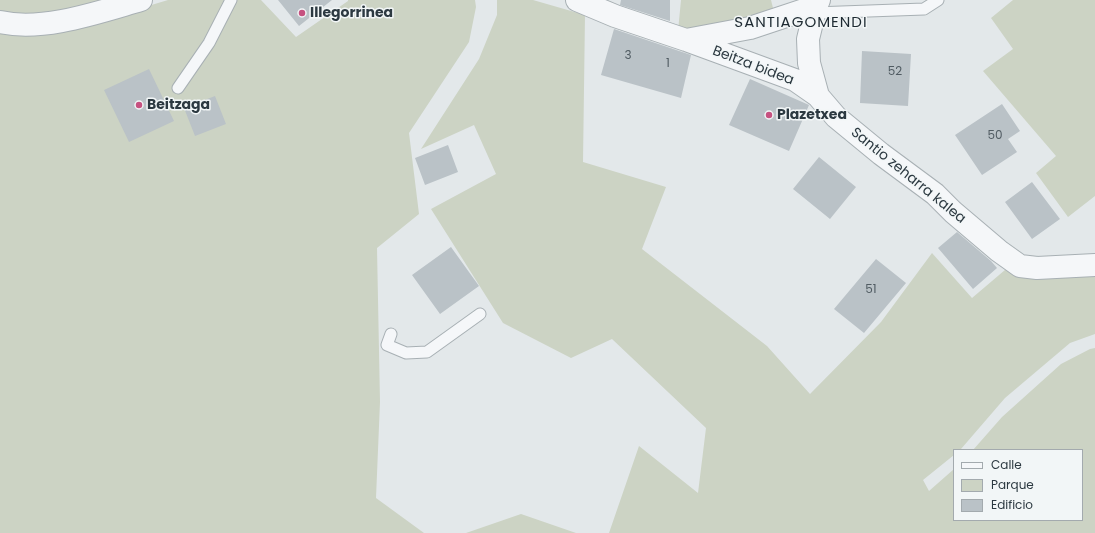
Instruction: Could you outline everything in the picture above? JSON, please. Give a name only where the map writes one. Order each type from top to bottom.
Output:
[{"type":"street","points":[[0,22],[11,24],[38,24],[85,16],[141,0]]},
{"type":"street","name":"Beitza bidea","points":[[577,0],[615,16],[686,40],[794,80],[818,96]]},
{"type":"street","name":"Beitza bidea","points":[[686,40],[750,28],[816,6]]},
{"type":"street","name":"Santio zeharra kalea","points":[[816,6],[808,39],[809,63],[818,96],[836,117],[881,154],[935,194],[953,212],[999,251],[1020,266],[1037,268],[1095,265]]},
{"type":"lane","points":[[178,88],[209,43],[231,0]]},
{"type":"lane","points":[[816,6],[924,9],[938,0]]},
{"type":"lane","points":[[391,334],[387,345],[406,353],[427,352],[480,314]]},
{"type":"green space","points":[[0,0],[109,0],[37,16],[0,12]]},
{"type":"green space","points":[[168,0],[261,0],[296,37],[348,0],[475,0],[476,7],[469,42],[409,133],[419,214],[377,248],[380,402],[376,498],[424,533],[0,533],[0,30],[125,13]]},
{"type":"green space","points":[[497,0],[533,0],[585,15],[583,162],[666,187],[642,249],[767,346],[810,394],[881,322],[932,253],[972,298],[1012,264],[1095,269],[1095,334],[1070,343],[1005,398],[961,449],[953,449],[953,456],[923,480],[929,491],[953,470],[953,521],[1083,521],[1083,449],[974,449],[1002,417],[1061,364],[1090,349],[1095,348],[1095,533],[609,533],[639,446],[698,493],[706,428],[612,339],[571,358],[503,323],[431,209],[496,174],[474,125],[421,149],[479,59],[497,15]]},
{"type":"green space","points":[[681,0],[771,0],[773,8],[745,19],[678,31]]},
{"type":"green space","points":[[1013,0],[1095,0],[1095,196],[1068,217],[1036,173],[1056,156],[983,71],[1013,49],[991,18]]},
{"type":"green space","points":[[521,514],[576,533],[466,533]]},
{"type":"building","name":"Illegorrinea","points":[[278,0],[332,0],[299,26]]},
{"type":"building","points":[[621,0],[670,0],[670,21],[620,5]]},
{"type":"building","points":[[614,29],[691,55],[681,98],[601,75]]},
{"type":"building","points":[[862,51],[911,54],[908,106],[860,103]]},
{"type":"building","name":"Beitzaga","points":[[149,69],[174,121],[129,142],[104,90]]},
{"type":"building","name":"Plazetxea","points":[[750,79],[809,105],[789,151],[729,125]]},
{"type":"building","points":[[215,96],[226,124],[195,136],[184,108]]},
{"type":"building","points":[[1002,104],[1020,131],[1008,139],[1017,152],[982,175],[955,135]]},
{"type":"building","points":[[448,145],[458,172],[425,185],[415,158]]},
{"type":"building","points":[[819,157],[856,187],[830,219],[793,189]]},
{"type":"building","points":[[1032,182],[1060,219],[1032,239],[1005,202]]},
{"type":"building","points":[[957,232],[997,268],[973,289],[938,248]]},
{"type":"building","points":[[451,247],[479,286],[440,314],[412,275]]},
{"type":"building","points":[[876,259],[906,283],[864,333],[834,309]]},
{"type":"place","name":"Illegorrinea","points":[[302,13]]},
{"type":"place","name":"Beitzaga","points":[[139,105]]},
{"type":"place","name":"Plazetxea","points":[[769,115]]},
{"type":"district","name":"SANTIAGOMENDI","points":[[801,23]]}]
